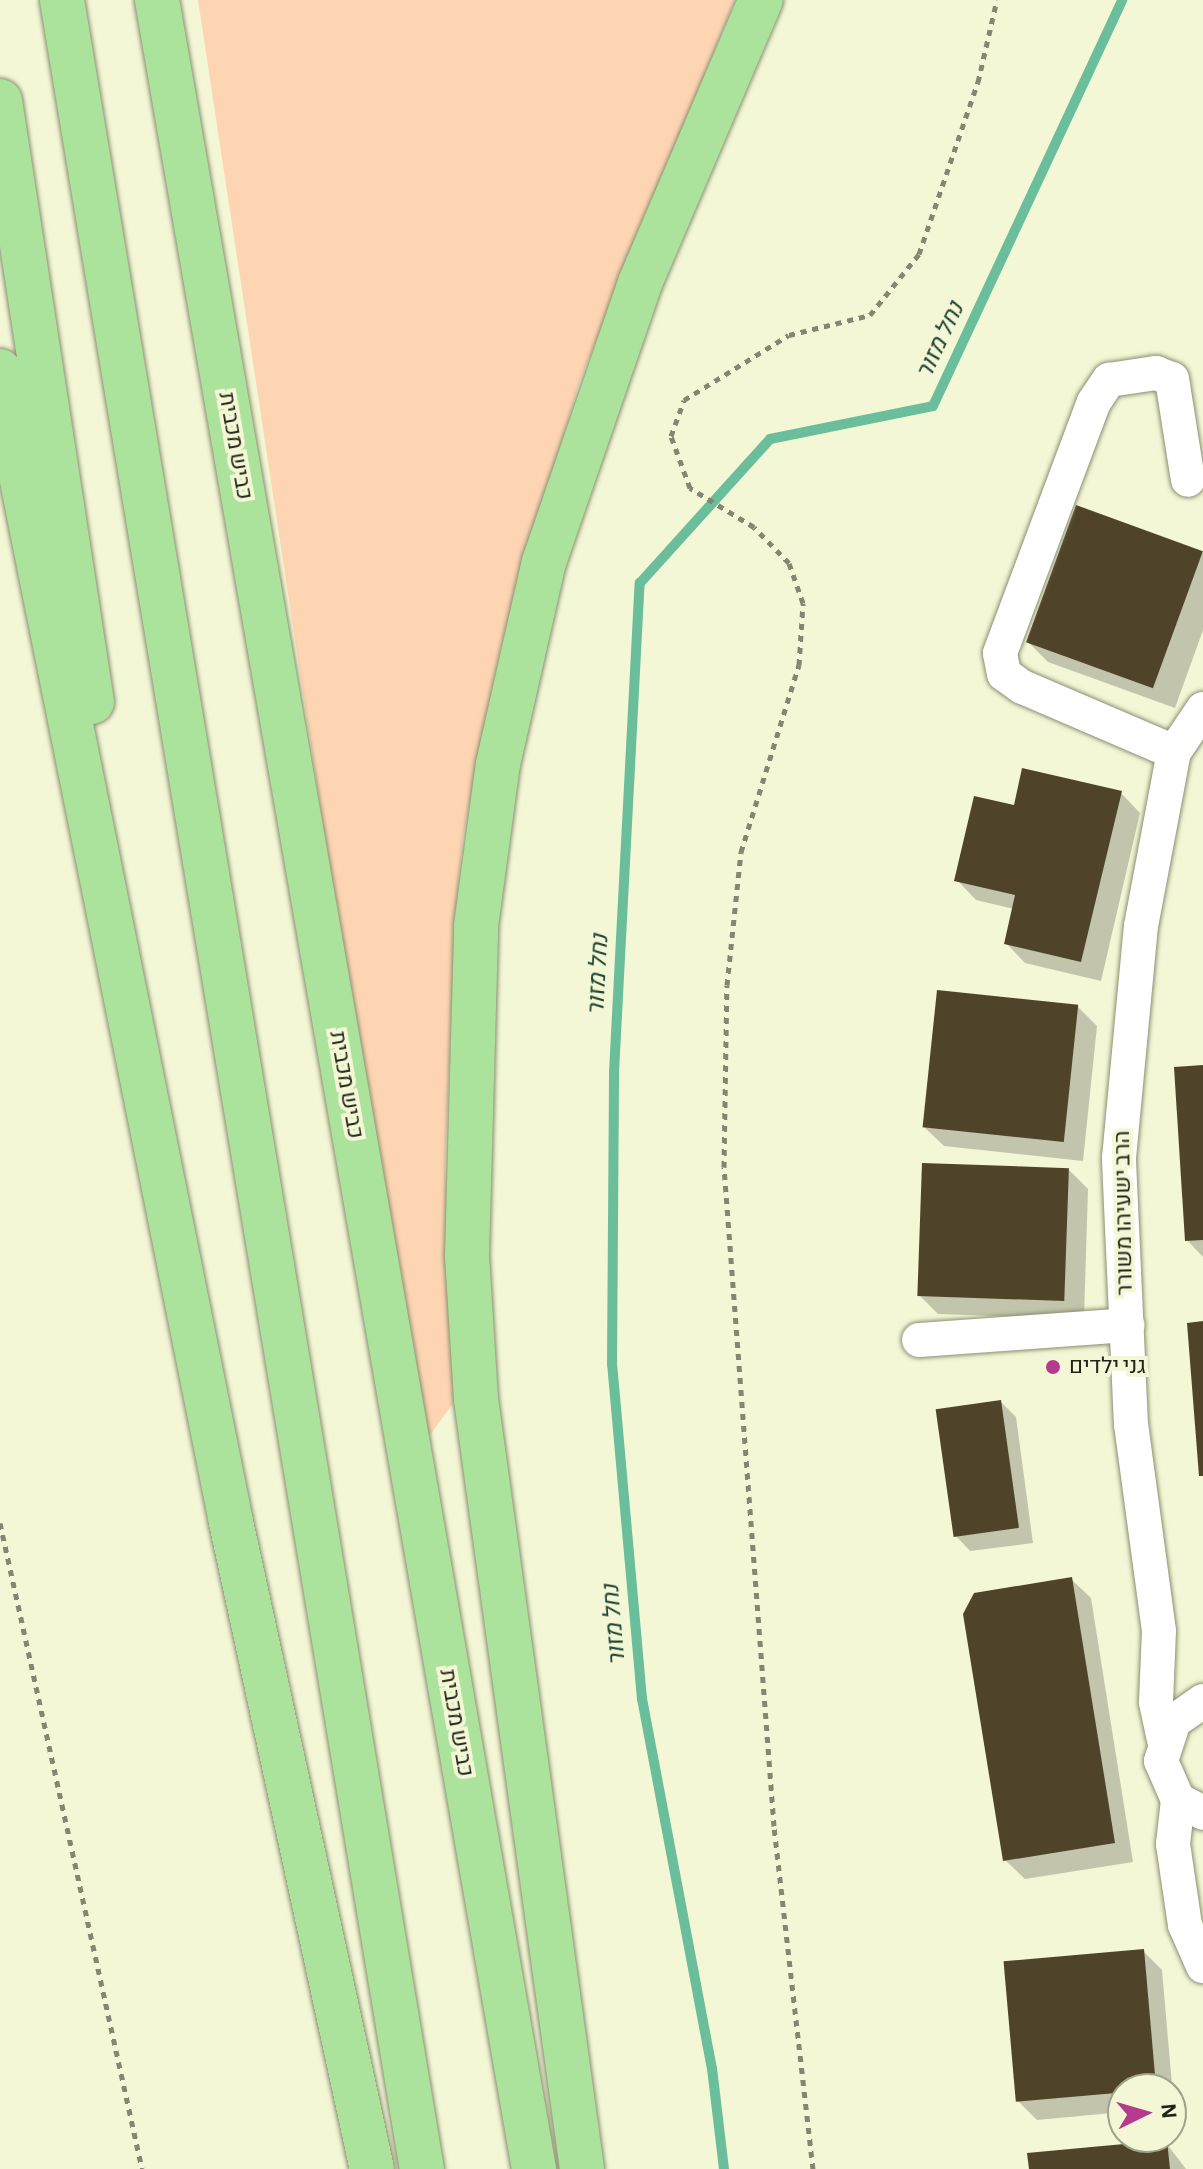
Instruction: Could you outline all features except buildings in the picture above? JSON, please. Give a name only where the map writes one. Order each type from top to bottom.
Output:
[{"type":"highway","points":[[62,0],[422,2169]]},
{"type":"highway","name":"כביש מכבית","points":[[157,0],[534,2169]]},
{"type":"highway","points":[[582,2169],[476,1399],[467,1256],[476,926],[484,840],[544,562],[640,283],[761,0]]},
{"type":"highway","points":[[0,101],[178,1262]]},
{"type":"highway","points":[[0,371],[178,1262],[372,2169]]},
{"type":"street","points":[[1174,752],[1022,687],[1004,674],[1000,653],[1094,402],[1109,380],[1156,373],[1172,379],[1188,480]]},
{"type":"street","name":"הרב ישעיהו משורר","points":[[1191,1806],[1161,1761],[1164,1740],[1156,1702],[1159,1631],[1131,1425],[1119,1158],[1141,926],[1174,752],[1203,709]]},
{"type":"street","points":[[919,1340],[1127,1325]]},
{"type":"street","name":"הרב ישעיהו משורר","points":[[1159,1631],[1197,1704]]},
{"type":"street","points":[[1164,1740],[1174,1721],[1197,1704]]},
{"type":"street","points":[[1191,1806],[1173,1844],[1185,1925],[1203,1966]]},
{"type":"path","points":[[813,2169],[774,1826],[724,1167],[727,985],[741,852],[799,665],[803,603],[789,563],[751,525],[690,488],[671,436],[684,400],[789,335],[870,315],[919,254],[978,82],[997,0]]},
{"type":"path","points":[[0,1523],[142,2169]]},
{"type":"shaded area","points":[[198,0],[735,0],[580,380],[501,647],[463,837],[455,924],[445,1165],[455,1401],[418,1451]]},
{"type":"waterway","name":"נחל מזור","points":[[724,2169],[712,2069],[642,1699],[612,1365],[614,1072],[640,583],[770,439],[933,406],[1122,0]]},
{"type":"place","name":"גני ילדים","points":[[1053,1367]]}]
